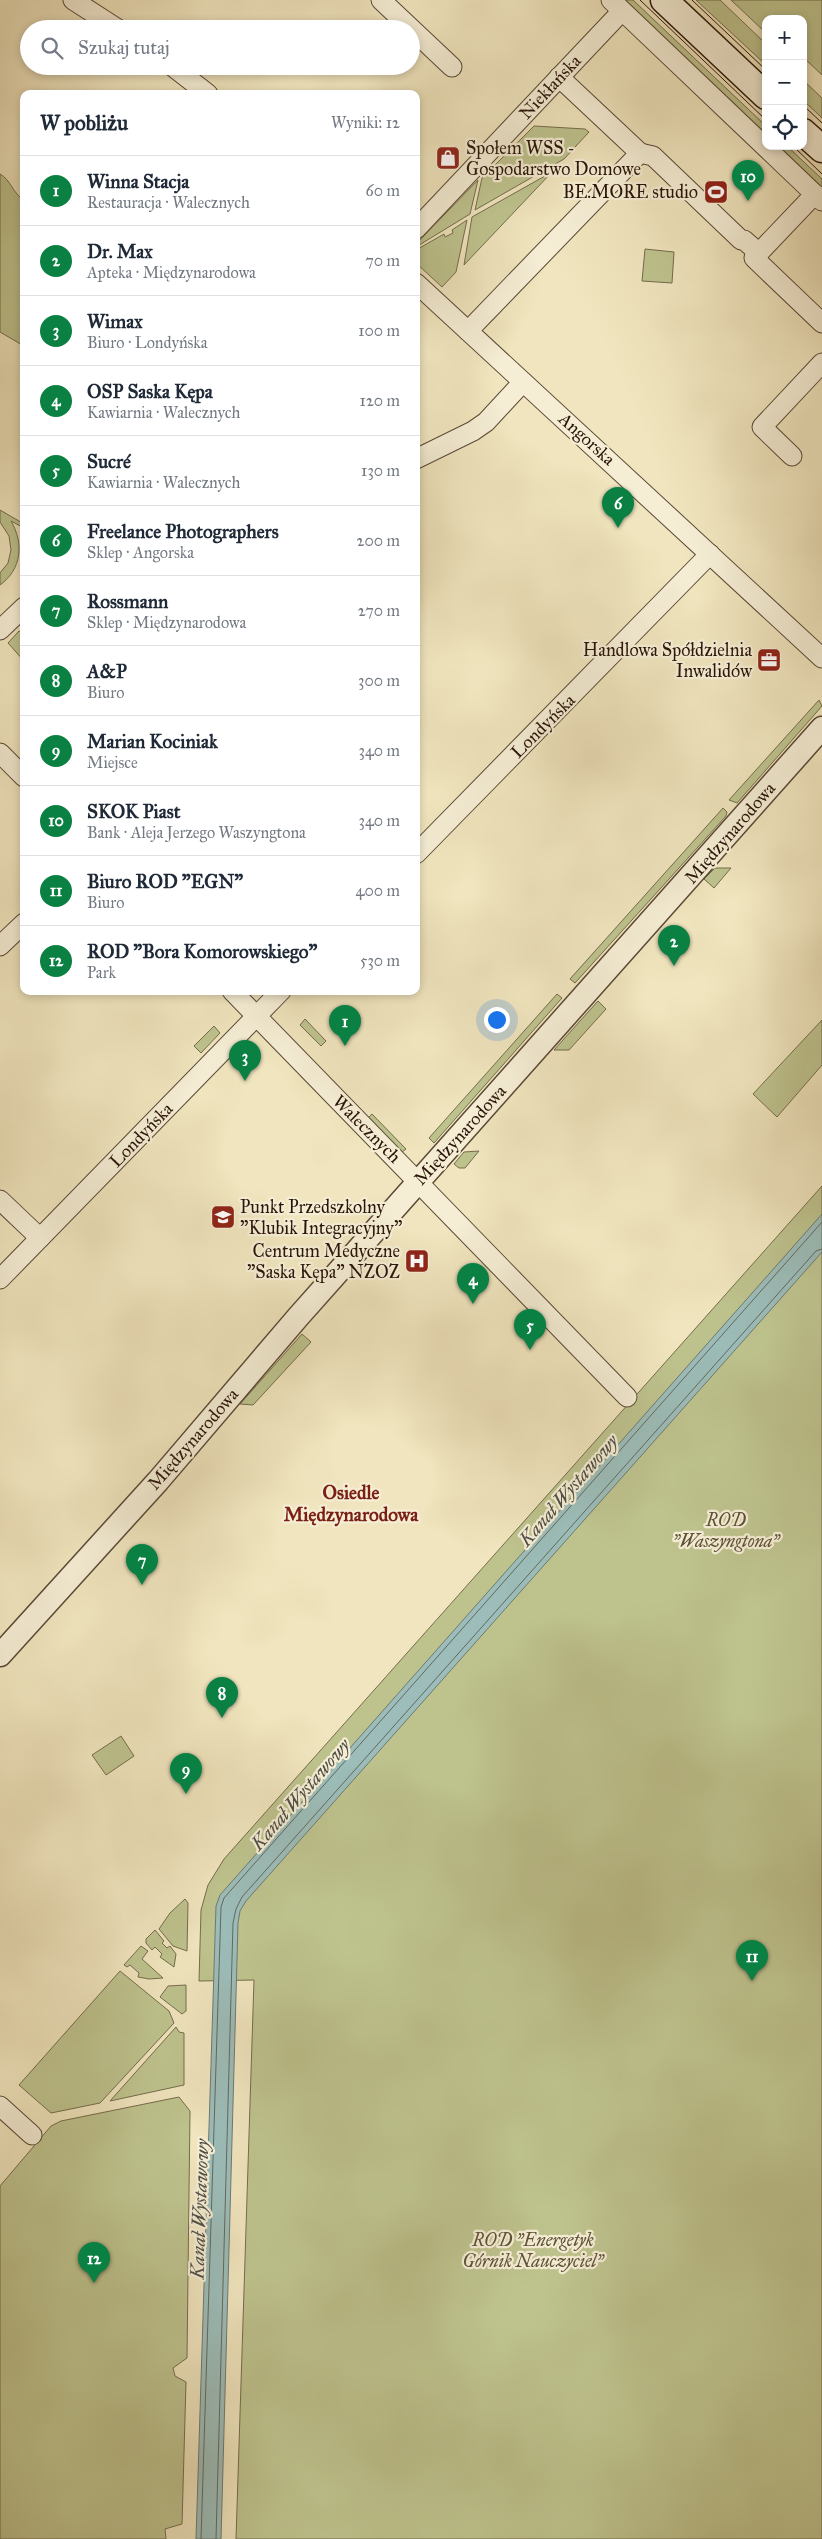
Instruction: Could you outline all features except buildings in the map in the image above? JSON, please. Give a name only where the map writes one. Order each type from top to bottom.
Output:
[{"type":"main road","points":[[664,0],[762,92]]},
{"type":"main road","points":[[807,136],[822,150]]},
{"type":"street","points":[[73,0],[104,20]]},
{"type":"street","points":[[381,0],[402,20]]},
{"type":"street","points":[[616,6],[818,198],[754,258],[822,323]]},
{"type":"street","name":"Niekłańska","points":[[420,226],[559,77],[616,6]]},
{"type":"street","points":[[420,37],[452,67]]},
{"type":"street","points":[[184,75],[203,90]]},
{"type":"street","points":[[559,77],[640,153],[653,156],[740,240],[744,240],[759,253]]},
{"type":"street","points":[[468,332],[640,153]]},
{"type":"street","name":"Angorska","points":[[420,287],[822,658]]},
{"type":"street","points":[[792,456],[762,427],[822,363]]},
{"type":"street","points":[[420,457],[473,431],[486,422],[523,382]]},
{"type":"street","name":"Londyńska","points":[[420,850],[710,554]]},
{"type":"street","points":[[0,630],[20,612]]},
{"type":"street","name":"Międzynarodowa","points":[[0,1655],[158,1481],[418,1183],[822,728]]},
{"type":"street","points":[[0,753],[20,773]]},
{"type":"street","points":[[0,946],[20,927]]},
{"type":"street","name":"Walecznych","points":[[236,995],[626,1397]]},
{"type":"street","name":"Londyńska","points":[[0,1279],[277,995]]},
{"type":"street","points":[[0,1200],[40,1238]]},
{"type":"street","points":[[0,2106],[32,2135]]},
{"type":"green space","points":[[622,0],[633,0],[762,122],[762,133]]},
{"type":"green space","points":[[696,0],[720,0],[762,40],[762,61]]},
{"type":"green space","points":[[731,0],[822,0],[822,75],[807,61],[807,15],[762,15],[762,29]]},
{"type":"green space","points":[[807,84],[822,98],[822,118],[807,104]]},
{"type":"green space","points":[[534,126],[585,129],[589,132],[564,159],[475,210],[482,178]]},
{"type":"green space","points":[[779,150],[791,150],[822,179],[822,191]]},
{"type":"green space","points":[[552,172],[464,265],[472,217]]},
{"type":"green space","points":[[0,174],[20,197],[20,344],[0,332]]},
{"type":"green space","points":[[478,180],[470,214],[420,245],[420,240]]},
{"type":"green space","points":[[467,220],[456,272],[442,287],[420,267],[420,248],[444,234],[445,237],[453,233],[452,230]]},
{"type":"green space","points":[[645,249],[674,252],[672,283],[642,281]]},
{"type":"green space","points":[[0,510],[20,522],[20,526],[11,521],[18,538],[19,555],[17,564],[7,579],[0,585],[0,573],[8,563],[11,550],[9,536],[0,522]]},
{"type":"green space","points":[[20,632],[20,656],[8,643]]},
{"type":"green space","points":[[819,700],[822,706],[737,803],[729,800]]},
{"type":"green space","points":[[723,808],[727,812],[726,816],[575,983],[570,979]]},
{"type":"green space","points":[[715,868],[731,868],[714,888],[704,879]]},
{"type":"green space","points":[[557,994],[562,998],[434,1143],[429,1138]]},
{"type":"green space","points":[[598,1001],[606,1009],[569,1050],[554,1050]]},
{"type":"green space","points":[[305,1019],[326,1041],[321,1046],[300,1025]]},
{"type":"green space","points":[[822,1020],[822,1065],[777,1117],[753,1094]]},
{"type":"green space","points":[[214,1026],[220,1033],[201,1053],[194,1046]]},
{"type":"green space","points":[[372,1114],[406,1149],[402,1152],[368,1118]]},
{"type":"green space","points":[[479,1151],[465,1168],[459,1168],[454,1164],[464,1152]]},
{"type":"green space","name":"ROD \"Energetyk Górnik Nauczyciel\"","points":[[822,1186],[822,2539],[236,2539],[254,1980],[199,1981],[201,1910],[208,1885],[224,1859]]},
{"type":"green space","points":[[302,1334],[311,1342],[253,1405],[240,1404]]},
{"type":"green space","points":[[121,1736],[134,1756],[106,1775],[92,1755]]},
{"type":"green space","points":[[185,1899],[188,1903],[187,1951],[173,1946],[159,1929],[170,1913]]},
{"type":"green space","points":[[155,1930],[164,1941],[162,1943],[167,1948],[170,1946],[176,1954],[174,1967],[160,1957],[162,1954],[155,1947],[152,1950],[146,1943],[146,1939]]},
{"type":"green space","points":[[141,1946],[148,1951],[142,1959],[163,1978],[149,1979],[138,1977],[139,1973],[130,1965],[127,1967],[124,1965]]},
{"type":"green space","points":[[120,1971],[169,2011],[174,2023],[100,2103],[51,2113],[19,2085]]},
{"type":"green space","points":[[186,1985],[186,2011],[182,2014],[160,1997],[168,1986]]},
{"type":"green space","points":[[176,2027],[179,2032],[184,2033],[184,2085],[110,2101]]},
{"type":"green space","points":[[179,2097],[190,2111],[187,2358],[173,2368],[175,2376],[186,2382],[182,2524],[165,2529],[166,2539],[0,2539],[0,2186],[51,2126],[61,2121]]},
{"type":"water","points":[[822,1214],[822,1252],[246,1901],[240,1911],[238,1923],[221,2539],[196,2539],[216,1906],[220,1895]]},
{"type":"tram line","points":[[640,0],[762,116]]},
{"type":"tram line","points":[[692,0],[762,66]]},
{"type":"tram line","points":[[807,109],[822,123]]},
{"type":"tram line","points":[[797,150],[822,174]]},
{"type":"place","name":"Społem WSS - Gospodarstwo Domowe","points":[[448,158]]},
{"type":"place","name":"BE.MORE studio","points":[[716,192]]},
{"type":"place","name":"SKOK Piast","points":[[748,201]]},
{"type":"place","name":"Freelance Photographers","points":[[618,528]]},
{"type":"place","name":"Handlowa Spółdzielnia Inwalidów","points":[[769,660]]},
{"type":"place","name":"Dr. Max","points":[[674,966]]},
{"type":"place","name":"Winna Stacja","points":[[345,1046]]},
{"type":"place","name":"Wimax","points":[[245,1081]]},
{"type":"place","name":"Punkt Przedszkolny \"Klubik Integracyjny\"","points":[[223,1217]]},
{"type":"place","name":"Centrum Medyczne \"Saska Kępa\" NZOZ","points":[[417,1261]]},
{"type":"place","name":"OSP Saska Kępa","points":[[473,1304]]},
{"type":"place","name":"Sucré","points":[[530,1350]]},
{"type":"place","name":"Rossmann","points":[[142,1585]]},
{"type":"place","name":"A&P","points":[[222,1718]]},
{"type":"place","name":"Marian Kociniak","points":[[186,1794]]},
{"type":"place","name":"Biuro ROD \"EGN\"","points":[[752,1981]]},
{"type":"place","name":"ROD \"Bora Komorowskiego\"","points":[[94,2283]]},
{"type":"district","name":"Osiedle Międzynarodowa","points":[[351,1503]]},
{"type":"water label","name":"Kanał Wystawowy","points":[[568,1490]]},
{"type":"water label","name":"Kanał Wystawowy","points":[[300,1794]]},
{"type":"water label","name":"Kanał Wystawowy","points":[[199,2209]]},
{"type":"park label","name":"ROD \"Waszyngtona\"","points":[[726,1530]]}]
